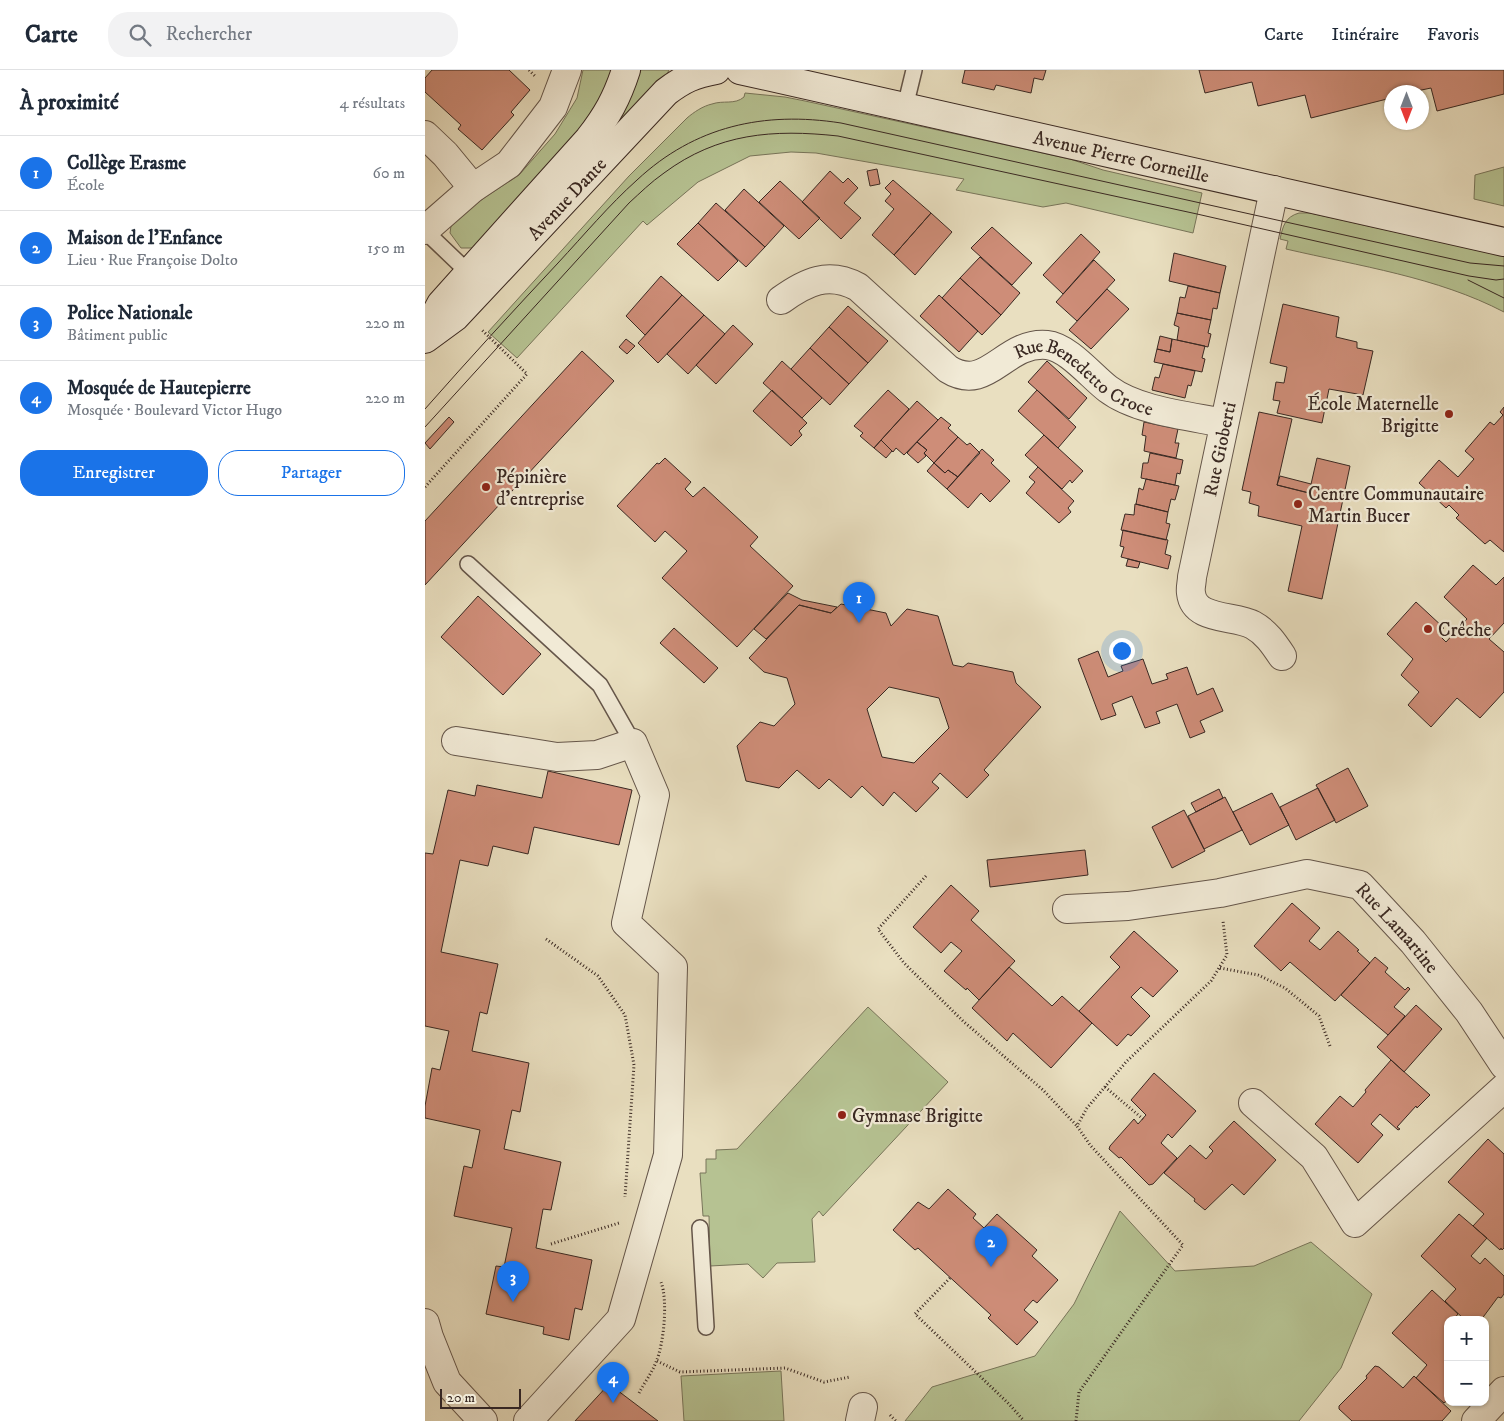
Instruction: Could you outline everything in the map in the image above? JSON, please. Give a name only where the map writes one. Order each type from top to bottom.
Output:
[{"type":"street","points":[[425,231],[473,188],[509,164],[553,107],[567,70]]},
{"type":"street","name":"Avenue Dante","points":[[425,334],[441,304],[589,140],[606,117],[619,91],[626,70]]},
{"type":"street","name":"Avenue Dante","points":[[425,339],[455,317],[647,111],[683,75],[716,70]]},
{"type":"street","name":"Avenue Pierre Corneille","points":[[741,70],[1504,242]]},
{"type":"street","points":[[425,135],[445,154],[473,188]]},
{"type":"street","name":"Rue Gioberti","points":[[1274,190],[1192,577],[1191,593],[1194,602],[1203,611],[1252,624],[1265,634],[1282,656]]},
{"type":"street","name":"Rue Benedetto Croce","points":[[781,300],[799,287],[819,280],[847,282],[857,287],[947,370],[957,375],[979,376],[1026,347],[1037,344],[1051,346],[1064,352],[1109,390],[1125,399],[1141,405],[1224,423]]},
{"type":"street","points":[[456,741],[557,756],[597,755],[633,743],[655,795],[626,923],[673,967],[668,1155],[621,1319],[528,1421]]},
{"type":"street","name":"Rue Lamartine","points":[[1067,909],[1127,906],[1220,893],[1307,874],[1361,885],[1430,963],[1469,1012],[1504,1064]]},
{"type":"street","points":[[1253,1103],[1313,1157],[1355,1223],[1504,1088]]},
{"type":"street","points":[[425,1323],[447,1382],[483,1421]]},
{"type":"street","points":[[1476,1421],[1504,1391]]},
{"type":"lane","points":[[905,107],[914,70]]},
{"type":"lane","points":[[425,231],[469,273]]},
{"type":"lane","points":[[468,564],[600,685],[633,743]]},
{"type":"lane","points":[[700,1228],[707,1327]]},
{"type":"path","points":[[529,70],[539,82]]},
{"type":"path","points":[[425,487],[527,374],[481,330],[488,322]]},
{"type":"path","points":[[925,876],[878,929],[904,963],[963,1021],[1043,1090],[1077,1126],[1090,1145],[1183,1245],[1079,1392],[1076,1421]]},
{"type":"path","points":[[1077,1126],[1087,1108],[1126,1062],[1211,981],[1220,968],[1227,955],[1220,893]]},
{"type":"path","points":[[546,939],[598,976],[625,1015],[634,1065],[625,1203]]},
{"type":"path","points":[[1220,968],[1259,975],[1285,988],[1319,1016],[1330,1046]]},
{"type":"path","points":[[1105,1087],[1143,1119]]},
{"type":"path","points":[[950,1278],[915,1314],[1009,1404],[1023,1421]]},
{"type":"path","points":[[657,1361],[680,1372],[785,1368],[824,1382],[850,1377]]},
{"type":"green space","points":[[583,70],[619,70],[544,182],[478,248],[461,248],[450,233],[452,219],[519,175],[555,134],[577,98]]},
{"type":"green space","points":[[641,70],[669,70],[663,81],[648,99],[630,116],[601,138],[637,79]]},
{"type":"green space","points":[[745,93],[805,101],[1070,159],[1103,170],[1202,193],[1193,233],[1066,203],[1043,207],[956,190],[964,179],[816,153],[791,152],[750,156],[698,182],[647,225],[643,221],[517,358],[488,332],[629,176],[687,118],[709,105],[733,102],[740,99],[744,97]]},
{"type":"green space","points":[[1504,167],[1504,206],[1474,199],[1475,175]]},
{"type":"green space","points":[[1299,213],[1310,213],[1504,256],[1504,312],[1478,300],[1425,281],[1286,249],[1288,241],[1280,239],[1284,226],[1291,217]]},
{"type":"green space","name":"Gymnase Brigitte","points":[[868,1007],[948,1082],[823,1216],[819,1211],[812,1219],[815,1262],[777,1263],[763,1278],[748,1264],[710,1266],[709,1216],[703,1216],[700,1173],[706,1173],[706,1159],[716,1159],[716,1150],[737,1149]]},
{"type":"green space","points":[[1120,1211],[1175,1271],[1254,1266],[1311,1242],[1372,1294],[1341,1368],[1299,1421],[905,1421],[932,1387],[1035,1356],[1074,1304]]},
{"type":"green space","points":[[781,1371],[784,1421],[684,1421],[681,1376]]},
{"type":"building","points":[[432,70],[509,70],[530,90],[511,112],[514,115],[482,150],[458,129],[461,125],[425,92],[425,78]]},
{"type":"building","points":[[965,70],[1046,70],[1043,80],[1034,78],[1031,93],[996,85],[994,90],[962,83]]},
{"type":"building","points":[[1199,70],[1504,70],[1504,94],[1437,111],[1429,85],[1384,85],[1384,100],[1311,118],[1305,95],[1258,106],[1252,82],[1205,93]]},
{"type":"building","points":[[877,169],[880,184],[870,186],[867,171]]},
{"type":"building","points":[[830,171],[843,183],[848,178],[858,188],[844,203],[861,218],[841,239],[802,202]]},
{"type":"building","points":[[893,180],[931,213],[894,255],[872,235],[894,209],[885,201],[891,194],[885,188]]},
{"type":"building","points":[[780,181],[820,218],[799,239],[759,202]]},
{"type":"building","points":[[744,189],[784,226],[765,247],[725,210]]},
{"type":"building","points":[[716,203],[765,247],[746,267],[698,223]]},
{"type":"building","points":[[931,213],[952,232],[915,275],[894,255]]},
{"type":"building","points":[[698,223],[738,261],[718,281],[677,244]]},
{"type":"building","points":[[992,227],[1032,263],[1012,285],[971,248]]},
{"type":"building","points":[[1081,234],[1100,252],[1063,294],[1043,275]]},
{"type":"building","points":[[1174,253],[1226,266],[1220,293],[1169,281]]},
{"type":"building","points":[[980,257],[1020,293],[1001,315],[960,278]]},
{"type":"building","points":[[1094,260],[1115,280],[1077,321],[1056,302]]},
{"type":"building","points":[[661,276],[682,295],[645,335],[626,316]]},
{"type":"building","points":[[960,278],[1001,315],[982,335],[942,298]]},
{"type":"building","points":[[1188,286],[1220,293],[1217,309],[1213,308],[1211,320],[1177,313],[1180,297],[1185,298]]},
{"type":"building","points":[[1107,289],[1129,309],[1091,349],[1069,330]]},
{"type":"building","points":[[682,295],[704,315],[658,363],[638,343]]},
{"type":"building","points":[[939,295],[978,331],[959,352],[920,316]]},
{"type":"building","points":[[1283,304],[1339,317],[1336,337],[1357,342],[1357,348],[1373,351],[1363,395],[1329,389],[1322,423],[1277,413],[1280,401],[1273,400],[1276,382],[1284,383],[1287,367],[1270,363]]},
{"type":"building","points":[[848,306],[888,341],[868,363],[829,327]]},
{"type":"building","points":[[1177,313],[1211,320],[1208,333],[1211,334],[1208,347],[1177,340],[1179,327],[1174,325]]},
{"type":"building","points":[[704,315],[725,334],[688,374],[667,354]]},
{"type":"building","points":[[733,325],[753,344],[716,384],[696,365]]},
{"type":"building","points":[[829,327],[868,363],[849,384],[810,348]]},
{"type":"building","points":[[1160,336],[1172,339],[1170,352],[1157,349]]},
{"type":"building","points":[[626,339],[635,346],[627,354],[619,347]]},
{"type":"building","points":[[1172,339],[1205,346],[1202,358],[1205,359],[1202,372],[1154,362],[1157,349],[1170,352]]},
{"type":"building","points":[[810,348],[849,384],[830,405],[791,369]]},
{"type":"building","name":"Pépinière d'entreprise","points":[[582,351],[614,381],[425,585],[425,521]]},
{"type":"building","points":[[782,361],[822,398],[802,418],[763,383]]},
{"type":"building","points":[[1047,361],[1087,398],[1069,419],[1028,382]]},
{"type":"building","points":[[1163,364],[1195,371],[1191,386],[1188,385],[1185,398],[1152,390],[1155,377],[1159,378]]},
{"type":"building","points":[[772,390],[807,423],[799,431],[802,435],[791,446],[753,411]]},
{"type":"building","points":[[888,390],[909,409],[874,448],[860,436],[863,433],[854,426]]},
{"type":"building","points":[[1037,390],[1076,427],[1058,448],[1018,411]]},
{"type":"building","points":[[917,401],[938,420],[904,455],[896,448],[893,452],[881,440]]},
{"type":"building","points":[[1504,407],[1504,552],[1490,540],[1485,544],[1456,518],[1459,515],[1449,505],[1446,508],[1419,483],[1439,460],[1458,477],[1474,459],[1465,451],[1490,422],[1494,425],[1503,415],[1500,412]]},
{"type":"building","name":"Centre Communautaire Martin Bucer","points":[[1259,412],[1292,419],[1277,485],[1309,493],[1317,458],[1350,466],[1322,599],[1288,591],[1302,526],[1258,516],[1259,506],[1249,503],[1251,492],[1242,490]]},
{"type":"building","points":[[449,417],[454,422],[430,449],[425,443]]},
{"type":"building","points":[[941,417],[951,425],[948,428],[958,437],[934,463],[924,453],[927,450],[917,442]]},
{"type":"building","points":[[1144,422],[1178,429],[1175,443],[1179,443],[1176,458],[1144,451],[1146,436],[1142,435]]},
{"type":"building","points":[[1044,435],[1083,471],[1072,483],[1070,480],[1062,489],[1025,455]]},
{"type":"building","points":[[958,437],[967,445],[970,443],[980,453],[958,477],[948,470],[945,473],[934,463]]},
{"type":"building","points":[[881,440],[892,451],[886,458],[874,448]]},
{"type":"building","points":[[917,442],[927,450],[924,453],[926,456],[918,463],[907,453]]},
{"type":"building","points":[[982,449],[994,460],[991,463],[1010,481],[990,502],[981,493],[968,508],[947,489]]},
{"type":"building","points":[[1150,453],[1183,460],[1180,474],[1177,473],[1175,485],[1141,478],[1143,463],[1148,463]]},
{"type":"building","points":[[665,458],[691,482],[685,489],[693,497],[704,487],[758,537],[750,546],[793,586],[737,647],[662,578],[687,551],[665,531],[655,542],[617,506],[657,463],[659,464]]},
{"type":"building","points":[[934,463],[945,473],[948,470],[958,477],[947,489],[927,471]]},
{"type":"building","points":[[1038,467],[1074,501],[1068,508],[1071,512],[1059,523],[1026,493],[1035,482],[1029,477]]},
{"type":"building","points":[[1280,476],[1311,484],[1309,493],[1277,485]]},
{"type":"building","points":[[1146,479],[1179,486],[1175,500],[1171,499],[1168,512],[1136,504],[1139,488],[1143,490]]},
{"type":"building","points":[[1135,504],[1168,512],[1166,523],[1170,524],[1166,540],[1121,530],[1125,514],[1134,515]]},
{"type":"building","points":[[1123,530],[1168,540],[1165,554],[1171,556],[1168,569],[1121,557],[1124,547],[1120,546]]},
{"type":"building","points":[[1128,559],[1140,562],[1138,568],[1126,566]]},
{"type":"building","points":[[1473,565],[1496,585],[1504,577],[1504,623],[1489,639],[1504,652],[1504,692],[1480,718],[1457,698],[1431,727],[1408,705],[1419,692],[1401,675],[1413,659],[1387,634],[1416,602],[1444,628],[1438,634],[1446,642],[1467,619],[1444,597]]},
{"type":"building","points":[[788,593],[802,600],[837,607],[831,613],[799,605],[766,639],[754,629]]},
{"type":"building","points":[[478,596],[541,654],[503,695],[441,637]]},
{"type":"building","points":[[841,604],[886,613],[891,626],[907,609],[938,616],[953,665],[963,667],[968,663],[1013,672],[1016,683],[1041,707],[984,770],[989,775],[967,798],[940,773],[932,782],[939,788],[916,812],[894,792],[883,806],[862,786],[851,798],[829,779],[819,789],[797,770],[779,788],[746,781],[737,746],[760,722],[774,726],[795,704],[787,678],[764,672],[749,658],[799,605],[831,613]],"holes":[[[889,687],[939,698],[949,728],[914,763],[882,757],[867,709]]]},
{"type":"building","points":[[674,628],[718,668],[704,683],[660,643]]},
{"type":"building","points":[[1098,651],[1108,677],[1123,671],[1121,666],[1143,659],[1152,684],[1168,679],[1166,674],[1187,667],[1197,695],[1213,688],[1223,711],[1200,721],[1205,732],[1190,738],[1177,704],[1156,712],[1160,723],[1145,728],[1132,696],[1112,704],[1116,715],[1101,720],[1078,659]]},
{"type":"building","points":[[1348,768],[1368,806],[1336,823],[1316,785]]},
{"type":"building","points":[[548,771],[632,790],[619,845],[534,827],[528,854],[493,846],[488,866],[460,860],[441,952],[498,964],[487,1014],[480,1012],[472,1051],[529,1063],[520,1112],[512,1110],[504,1149],[561,1162],[551,1210],[543,1209],[536,1248],[592,1260],[582,1310],[575,1308],[569,1340],[543,1334],[544,1327],[486,1314],[496,1266],[504,1267],[512,1228],[454,1216],[464,1166],[472,1168],[480,1130],[425,1118],[425,1106],[432,1068],[440,1070],[449,1031],[425,1026],[425,853],[433,854],[448,790],[475,796],[477,785],[542,798]]},
{"type":"building","points":[[1318,788],[1335,820],[1296,840],[1280,807]]},
{"type":"building","points":[[1219,789],[1223,798],[1196,812],[1191,803]]},
{"type":"building","points":[[1272,793],[1289,825],[1250,845],[1233,812]]},
{"type":"building","points":[[1225,797],[1242,830],[1204,849],[1188,816]]},
{"type":"building","points":[[1184,810],[1205,851],[1172,868],[1152,827]]},
{"type":"building","points":[[1085,850],[1088,875],[990,887],[987,860]]},
{"type":"building","points":[[951,885],[979,911],[971,920],[1015,961],[979,1000],[967,988],[966,990],[944,971],[962,951],[951,942],[941,953],[913,927]]},
{"type":"building","points":[[1292,903],[1320,928],[1309,941],[1320,950],[1338,931],[1370,963],[1335,1001],[1290,962],[1281,971],[1254,946]]},
{"type":"building","points":[[1134,931],[1178,971],[1153,997],[1141,987],[1131,997],[1150,1016],[1131,1036],[1128,1034],[1117,1046],[1079,1011],[1120,967],[1110,957]]},
{"type":"building","points":[[1375,957],[1388,968],[1385,972],[1405,990],[1408,987],[1410,989],[1394,1007],[1405,1016],[1388,1035],[1341,995]]},
{"type":"building","points":[[1009,967],[1052,1006],[1062,996],[1092,1023],[1051,1068],[1013,1033],[1007,1041],[972,1008]]},
{"type":"building","points":[[1416,1005],[1442,1029],[1404,1072],[1377,1047]]},
{"type":"building","points":[[1391,1060],[1430,1095],[1417,1108],[1416,1106],[1397,1127],[1400,1129],[1398,1130],[1380,1114],[1371,1124],[1383,1135],[1358,1163],[1315,1124],[1340,1096],[1353,1107]]},
{"type":"building","points":[[1154,1073],[1196,1111],[1172,1138],[1168,1134],[1161,1143],[1177,1158],[1153,1184],[1149,1185],[1121,1157],[1119,1158],[1109,1149],[1134,1119],[1138,1124],[1146,1115],[1131,1100]]},
{"type":"building","points":[[1234,1121],[1276,1160],[1244,1195],[1232,1184],[1205,1210],[1164,1173],[1190,1145],[1206,1159],[1213,1151],[1209,1147]]},
{"type":"building","points":[[1488,1139],[1504,1154],[1504,1248],[1502,1250],[1473,1226],[1484,1214],[1448,1182]]},
{"type":"building","points":[[948,1189],[976,1214],[973,1218],[984,1228],[997,1214],[1037,1250],[1032,1256],[1058,1280],[1037,1303],[1033,1300],[1024,1310],[1038,1322],[1017,1345],[988,1318],[991,1315],[918,1248],[915,1250],[893,1230],[918,1202],[929,1209]]},
{"type":"building","points":[[1459,1214],[1487,1238],[1471,1256],[1480,1264],[1485,1258],[1504,1276],[1504,1294],[1501,1298],[1498,1297],[1484,1316],[1461,1316],[1445,1301],[1456,1289],[1421,1256]]},
{"type":"building","points":[[1432,1290],[1458,1314],[1456,1316],[1444,1316],[1444,1403],[1416,1378],[1427,1365],[1392,1333]]},
{"type":"building","points":[[1375,1366],[1379,1367],[1403,1388],[1414,1376],[1451,1411],[1442,1421],[1352,1421],[1339,1409],[1339,1406],[1367,1378],[1366,1376]]},
{"type":"building","points":[[609,1384],[658,1421],[575,1421]]},
{"type":"tram line","points":[[425,409],[597,220],[637,180],[659,162],[707,135],[732,127],[758,122],[785,119],[841,123],[1470,263],[1504,266]]},
{"type":"tram line","points":[[425,427],[629,203],[659,176],[684,160],[705,149],[747,137],[791,133],[838,136],[1197,214],[1469,276],[1496,280],[1504,279]]},
{"type":"tram line","points":[[1468,280],[1504,298]]},
{"type":"place","name":"École Maternelle Brigitte","points":[[1449,414]]},
{"type":"place","name":"Pépinière d'entreprise","points":[[486,487]]},
{"type":"place","name":"Centre Communautaire Martin Bucer","points":[[1298,504]]},
{"type":"place","name":"Collège Erasme","points":[[859,623]]},
{"type":"place","name":"Crêche","points":[[1428,629]]},
{"type":"place","name":"Gymnase Brigitte","points":[[842,1115]]},
{"type":"place","name":"Maison de l'Enfance","points":[[991,1267]]},
{"type":"place","name":"Police Nationale","points":[[513,1302]]},
{"type":"place","name":"Mosquée de Hautepierre","points":[[613,1403]]}]
